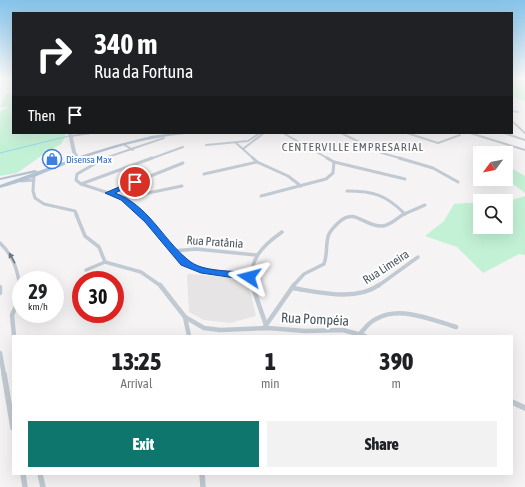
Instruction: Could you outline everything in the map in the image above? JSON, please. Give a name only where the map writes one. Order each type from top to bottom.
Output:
[{"type":"main road","points":[[0,187],[28,173],[77,156],[141,137],[158,134]]},
{"type":"main road","points":[[2,179],[34,177],[123,144],[150,136],[174,134]]},
{"type":"main road","points":[[28,173],[34,177]]},
{"type":"main road","points":[[0,187],[7,182],[2,179]]},
{"type":"street","points":[[513,112],[518,112]]},
{"type":"street","points":[[513,122],[525,133]]},
{"type":"street","points":[[77,156],[74,152],[71,135],[81,134]]},
{"type":"street","points":[[206,144],[248,141],[258,134]]},
{"type":"street","points":[[243,149],[263,134]]},
{"type":"street","points":[[285,134],[334,162],[405,179]]},
{"type":"street","points":[[343,134],[382,153],[433,168],[458,182]]},
{"type":"street","points":[[410,134],[438,143],[460,135]]},
{"type":"street","points":[[473,134],[525,150]]},
{"type":"street","points":[[507,134],[525,140]]},
{"type":"street","points":[[164,138],[133,150],[102,159],[81,171],[75,178],[81,184],[124,198],[155,227],[173,251],[184,262],[192,267],[249,277]]},
{"type":"street","points":[[236,142],[257,162],[288,176],[301,186]]},
{"type":"street","points":[[123,144],[133,150]]},
{"type":"street","points":[[81,184],[183,146]]},
{"type":"street","points":[[204,174],[257,162]]},
{"type":"street","points":[[261,196],[320,181],[331,176],[335,168],[334,162]]},
{"type":"street","points":[[108,193],[183,163]]},
{"type":"street","points":[[34,177],[33,193],[35,198],[42,203],[64,206],[75,211],[85,236],[99,247],[104,262]]},
{"type":"street","points":[[124,198],[182,186]]},
{"type":"street","points":[[347,191],[378,193],[390,198],[405,214]]},
{"type":"street","points":[[265,327],[292,288],[304,274],[324,264],[329,234],[344,218],[358,216],[374,225],[382,227],[391,224],[405,214],[425,205]]},
{"type":"street","points":[[265,327],[249,277],[256,255],[267,241],[282,232]]},
{"type":"street","points":[[0,243],[8,250],[16,266],[20,286],[19,300],[12,315],[14,335]]},
{"type":"street","name":"Rua Pratânia","points":[[173,251],[196,249],[256,255]]},
{"type":"street","name":"Rua Limeira","points":[[292,288],[345,294],[365,292],[377,287],[418,257]]},
{"type":"street","points":[[86,270],[104,262],[143,272],[159,284],[185,317],[189,335]]},
{"type":"street","points":[[0,286],[0,292]]},
{"type":"street","points":[[363,335],[368,324],[378,317],[396,314],[427,318],[456,327]]},
{"type":"street","name":"Rua Pompéia","points":[[185,317],[196,325],[209,328],[240,330],[265,327],[306,331],[337,330],[363,335]]},
{"type":"street","points":[[0,353],[12,422]]},
{"type":"street","points":[[513,402],[525,408]]},
{"type":"street","points":[[23,475],[26,487]]},
{"type":"street","points":[[40,475],[43,487]]},
{"type":"street","points":[[202,475],[203,487]]},
{"type":"shaded area","points":[[189,274],[238,278],[248,282],[256,316],[230,323],[204,320],[189,312],[187,276]]},
{"type":"green space","points":[[2,102],[12,102],[12,134],[65,134],[65,137],[61,144],[17,173],[0,176],[0,111],[11,107],[0,107]]},
{"type":"green space","points":[[513,169],[525,176],[525,193],[513,184]]},
{"type":"green space","points":[[525,196],[525,255],[519,254],[483,273],[457,247],[425,236],[444,221],[454,204],[473,203],[473,234],[513,234],[513,200]]},
{"type":"waterway","points":[[0,153],[69,136]]},
{"type":"place","name":"Disensa Max","points":[[52,159]]},
{"type":"district","name":"CENTERVILLE EMPRESARIAL","points":[[353,147]]},
{"type":"route","points":[[135,182],[108,193],[124,198],[155,227],[179,258],[192,267],[201,270],[249,277]]}]
